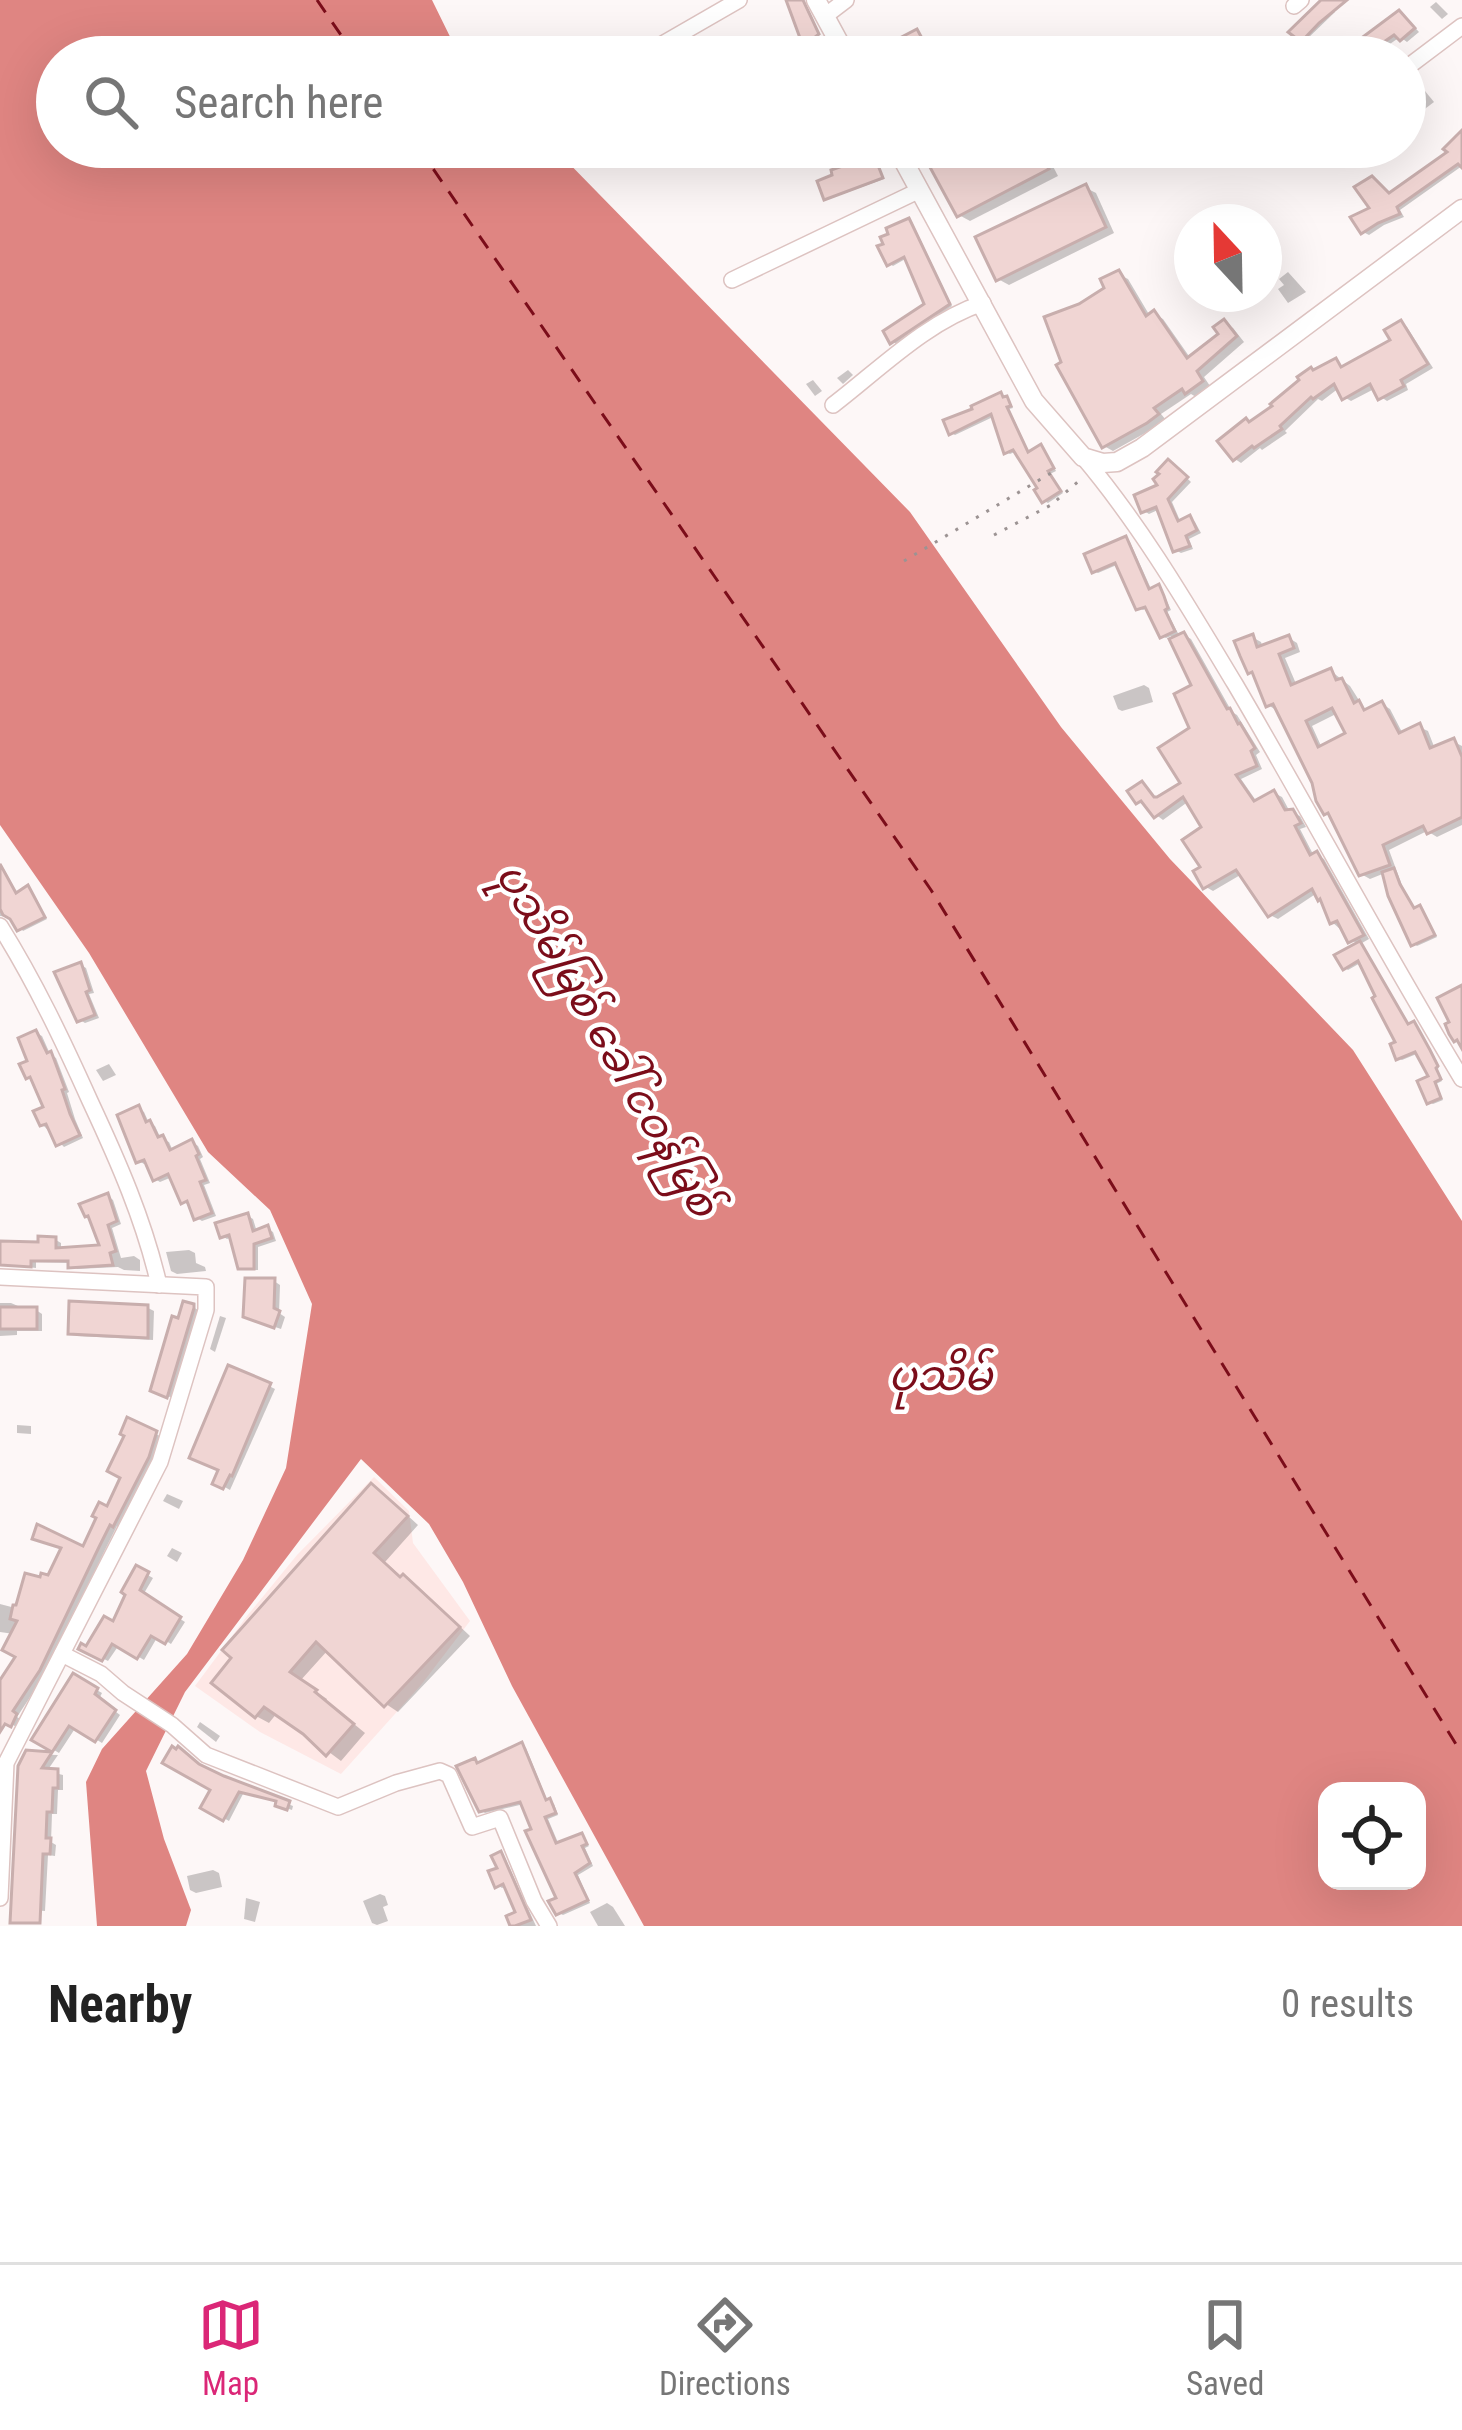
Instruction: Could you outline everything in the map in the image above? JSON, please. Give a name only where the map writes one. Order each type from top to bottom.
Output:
[{"type":"street","points":[[676,36],[739,0]]},
{"type":"street","points":[[835,36],[820,8],[846,0]]},
{"type":"street","points":[[1426,53],[1462,26]]},
{"type":"street","points":[[908,168],[1034,401],[1112,491],[1171,576],[1462,1079]]},
{"type":"street","points":[[732,280],[920,190]]},
{"type":"street","points":[[1083,457],[1117,462],[1142,448],[1462,209]]},
{"type":"street","points":[[833,405],[936,325],[983,303]]},
{"type":"street","points":[[0,926],[7,954],[40,994],[123,1173],[159,1285]]},
{"type":"street","points":[[0,1277],[206,1287],[206,1310],[160,1462],[6,1763],[0,1898]]},
{"type":"street","points":[[62,1654],[100,1674],[206,1755],[338,1807],[396,1783],[440,1771],[449,1775],[472,1827],[500,1818],[549,1926]]},
{"type":"path","points":[[994,535],[1051,506],[1078,483],[1086,470],[1083,457]]},
{"type":"path","points":[[904,561],[1056,470]]},
{"type":"shaded area","points":[[374,1477],[409,1511],[413,1543],[470,1621],[421,1685],[341,1774],[260,1732],[195,1686],[297,1555]]},
{"type":"water","name":"ပုသိမ်","points":[[0,0],[432,0],[450,36],[36,36],[36,168],[574,168],[910,512],[1061,727],[1170,859],[1353,1050],[1462,1221],[1462,1926],[644,1926],[429,1524],[361,1459],[185,1692],[146,1771],[164,1839],[191,1910],[186,1926],[97,1926],[86,1782],[102,1749],[187,1654],[243,1560],[286,1468],[312,1304],[270,1210],[208,1152],[89,953],[0,825]]},
{"type":"building","points":[[786,0],[803,0],[819,34],[799,36]]},
{"type":"building","points":[[1321,0],[1347,0],[1307,36],[1288,32]]},
{"type":"building","points":[[1399,10],[1415,28],[1406,36],[1364,36]]},
{"type":"building","points":[[1462,130],[1462,168],[1458,164],[1397,207],[1400,214],[1361,234],[1350,217],[1369,208],[1354,187],[1372,176],[1389,193],[1447,152],[1443,149]]},
{"type":"building","points":[[879,168],[883,178],[824,200],[817,181],[832,175],[831,170]]},
{"type":"building","points":[[930,168],[1049,169],[957,217]]},
{"type":"building","points":[[1086,184],[1106,227],[996,281],[975,237]]},
{"type":"building","points":[[909,218],[950,304],[890,344],[883,331],[924,304],[904,257],[887,266],[877,246],[883,244],[880,237],[888,234],[886,228]]},
{"type":"building","points":[[1119,270],[1146,316],[1154,310],[1187,358],[1218,334],[1213,327],[1224,319],[1237,336],[1197,371],[1203,381],[1185,394],[1182,389],[1154,408],[1159,414],[1147,423],[1102,448],[1056,365],[1061,362],[1044,317],[1079,304],[1104,288],[1100,279]]},
{"type":"building","points":[[1401,320],[1428,364],[1401,380],[1404,386],[1378,400],[1370,384],[1342,400],[1334,384],[1311,397],[1282,429],[1233,461],[1217,441],[1246,418],[1249,422],[1272,406],[1311,367],[1336,358],[1341,367],[1390,340],[1384,330]]},
{"type":"building","points":[[1001,392],[1007,396],[1011,406],[1007,407],[1028,452],[1041,444],[1054,468],[1048,471],[1061,491],[1042,503],[1013,450],[1004,454],[991,414],[949,435],[943,420]]},
{"type":"building","points":[[1168,459],[1188,477],[1168,499],[1178,521],[1190,515],[1197,530],[1186,536],[1190,546],[1173,552],[1156,507],[1141,513],[1134,495],[1157,485],[1153,479]]},
{"type":"building","points":[[1126,536],[1149,589],[1159,584],[1168,608],[1175,631],[1160,638],[1145,607],[1136,610],[1115,563],[1092,573],[1084,554]]},
{"type":"building","points":[[1184,632],[1255,748],[1251,751],[1257,766],[1236,775],[1254,801],[1274,790],[1285,810],[1293,809],[1301,823],[1295,826],[1310,855],[1317,851],[1364,935],[1348,943],[1337,921],[1330,924],[1312,889],[1268,917],[1236,870],[1203,889],[1193,871],[1200,867],[1182,840],[1201,827],[1183,797],[1154,818],[1127,791],[1142,781],[1157,797],[1180,783],[1158,748],[1189,728],[1174,694],[1191,685],[1169,639]]},
{"type":"building","points":[[1253,634],[1257,647],[1289,635],[1294,648],[1279,654],[1291,685],[1331,668],[1364,710],[1382,701],[1399,733],[1420,723],[1430,748],[1454,738],[1462,757],[1462,817],[1427,834],[1423,826],[1383,845],[1390,865],[1359,876],[1328,813],[1324,815],[1316,801],[1312,783],[1273,704],[1266,707],[1234,641]],"holes":[[[1332,708],[1345,733],[1318,747],[1306,721]]]},
{"type":"building","points":[[0,864],[16,893],[28,885],[45,917],[17,931],[3,915]]},
{"type":"building","points":[[1394,868],[1414,908],[1420,905],[1435,935],[1411,946],[1382,872]]},
{"type":"building","points":[[1360,941],[1408,1024],[1414,1021],[1430,1050],[1441,1079],[1435,1082],[1441,1098],[1427,1104],[1417,1081],[1428,1076],[1415,1052],[1396,1060],[1390,1044],[1395,1042],[1358,961],[1343,970],[1334,955]]},
{"type":"building","points":[[81,962],[95,1015],[77,1022],[54,972]]},
{"type":"building","points":[[1462,985],[1462,1049],[1449,1034],[1445,1024],[1449,1022],[1437,998]]},
{"type":"building","points":[[36,1030],[47,1053],[51,1051],[80,1135],[56,1146],[46,1124],[40,1126],[33,1111],[43,1107],[19,1064],[27,1061],[18,1038]]},
{"type":"building","points":[[139,1105],[146,1122],[150,1120],[158,1137],[163,1135],[170,1150],[192,1139],[212,1213],[194,1220],[168,1174],[153,1181],[144,1160],[136,1163],[117,1115]]},
{"type":"building","points":[[108,1193],[117,1221],[108,1225],[116,1251],[110,1253],[113,1265],[68,1268],[68,1261],[31,1261],[31,1267],[0,1265],[0,1241],[38,1242],[38,1236],[56,1237],[56,1248],[99,1245],[79,1204]]},
{"type":"building","points":[[248,1213],[253,1231],[268,1225],[272,1238],[254,1244],[254,1269],[238,1269],[229,1235],[220,1238],[215,1223]]},
{"type":"building","points":[[245,1278],[275,1278],[274,1308],[280,1311],[274,1328],[243,1317]]},
{"type":"building","points":[[69,1301],[148,1305],[148,1338],[68,1334]]},
{"type":"building","points":[[183,1301],[194,1308],[167,1398],[150,1391],[172,1316],[178,1318]]},
{"type":"building","points":[[0,1307],[37,1307],[37,1329],[0,1329]]},
{"type":"building","points":[[228,1365],[271,1383],[223,1489],[212,1484],[218,1470],[189,1458]]},
{"type":"building","points":[[127,1417],[157,1431],[149,1457],[113,1527],[110,1525],[40,1670],[13,1711],[17,1714],[11,1727],[5,1724],[0,1732],[0,1680],[15,1657],[2,1650],[17,1621],[10,1619],[13,1605],[25,1573],[48,1575],[61,1548],[32,1539],[37,1524],[83,1546],[99,1502],[107,1506],[120,1478],[107,1471],[124,1436],[120,1434]]},
{"type":"building","points":[[371,1483],[408,1516],[374,1553],[460,1627],[384,1707],[316,1642],[290,1672],[354,1724],[326,1756],[264,1707],[255,1718],[211,1683],[231,1658],[222,1650]]},
{"type":"building","points":[[136,1565],[149,1572],[140,1590],[181,1617],[165,1644],[151,1636],[137,1659],[112,1644],[102,1661],[78,1649],[81,1643],[86,1646],[104,1616],[113,1621],[125,1595],[121,1592]]},
{"type":"building","points":[[73,1673],[98,1688],[95,1694],[116,1710],[95,1742],[69,1726],[42,1768],[58,1769],[58,1788],[53,1788],[52,1812],[47,1812],[50,1854],[43,1854],[40,1923],[10,1923],[18,1766],[26,1750],[52,1752],[31,1740]]},
{"type":"building","points":[[522,1742],[556,1813],[545,1817],[556,1843],[582,1833],[587,1844],[582,1846],[590,1863],[575,1873],[588,1900],[556,1915],[548,1901],[556,1898],[525,1831],[531,1829],[520,1802],[479,1812],[456,1766],[475,1758],[477,1763]]},
{"type":"building","points":[[172,1746],[224,1776],[290,1801],[287,1810],[275,1806],[276,1801],[239,1792],[223,1821],[200,1808],[210,1790],[162,1763]]},
{"type":"building","points":[[501,1851],[531,1920],[515,1926],[510,1926],[506,1916],[515,1912],[503,1884],[495,1888],[488,1871],[497,1868],[491,1856]]},
{"type":"ferry route","points":[[317,0],[342,36]]},
{"type":"ferry route","points":[[432,168],[931,890],[1462,1754]]},
{"type":"water label","name":"ပုသိမ်မြစ် ခေါ် ငဝန်မြစ်","points":[[608,1039]]}]
